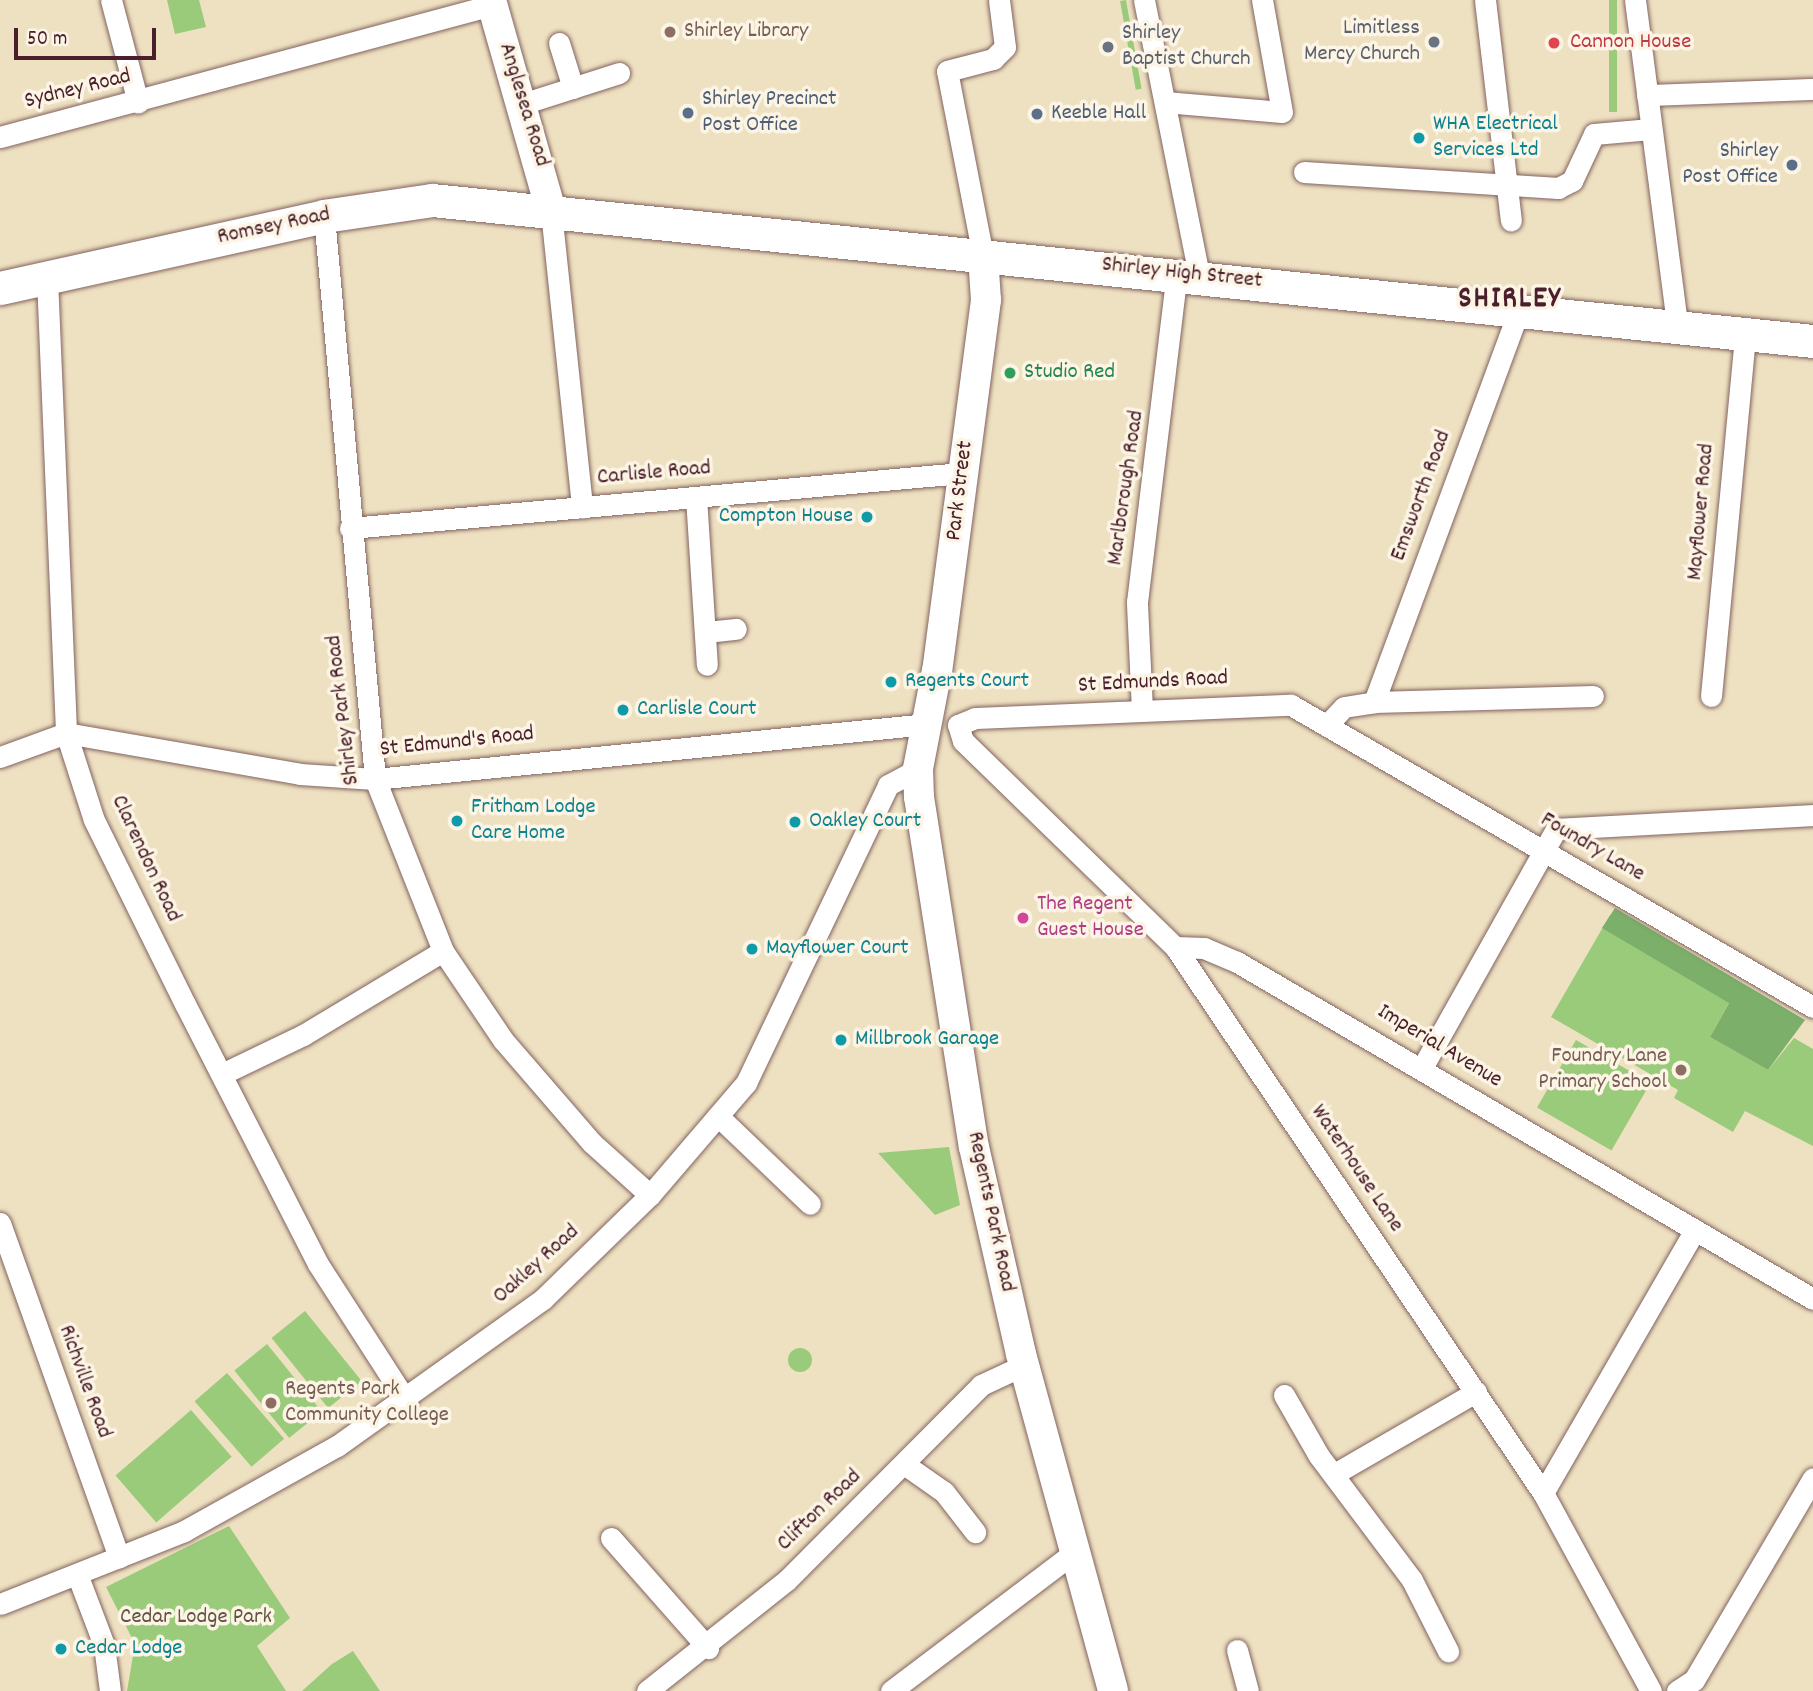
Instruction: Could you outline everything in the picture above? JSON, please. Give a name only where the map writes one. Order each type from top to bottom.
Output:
[{"type":"main road","name":"Romsey Road","points":[[0,288],[324,216],[432,200],[551,211]]},
{"type":"main road","name":"Shirley High Street","points":[[551,211],[1520,308],[1813,341]]},
{"type":"street","points":[[111,0],[138,102]]},
{"type":"street","points":[[983,256],[947,71],[993,59],[1004,47],[999,0]]},
{"type":"street","name":"Marlborough Road","points":[[1142,710],[1137,602],[1188,275],[1165,102],[1144,0]]},
{"type":"street","points":[[1165,102],[1282,112],[1262,0]]},
{"type":"street","points":[[1485,0],[1511,220]]},
{"type":"street","points":[[1635,0],[1677,325]]},
{"type":"street","name":"Sydney Road","points":[[0,137],[138,102],[491,3]]},
{"type":"street","name":"Anglesea Road","points":[[491,3],[551,211]]},
{"type":"street","points":[[559,43],[573,88]]},
{"type":"street","points":[[522,104],[620,73]]},
{"type":"street","points":[[1647,95],[1813,89]]},
{"type":"street","points":[[1304,172],[1507,186],[1566,187],[1594,134],[1651,129]]},
{"type":"street","points":[[551,211],[582,507]]},
{"type":"street","name":"Shirley Park Road","points":[[324,216],[350,528],[375,779],[443,951],[503,1040],[592,1143],[650,1195]]},
{"type":"street","name":"Park Street","points":[[927,724],[986,300],[983,256]]},
{"type":"street","name":"Clarendon Road","points":[[47,278],[65,733],[94,820],[318,1264],[407,1402]]},
{"type":"street","name":"Emsworth Road","points":[[1374,702],[1520,308]]},
{"type":"street","name":"Mayflower Road","points":[[1711,696],[1745,333]]},
{"type":"street","name":"Carlisle Road","points":[[350,528],[962,473]]},
{"type":"street","points":[[696,497],[708,665]]},
{"type":"street","points":[[706,632],[736,629]]},
{"type":"street","points":[[1337,729],[1345,707],[1374,702],[1593,696]]},
{"type":"street","name":"St Edmunds Road","points":[[958,725],[975,718],[1291,705],[1337,729]]},
{"type":"street","name":"St Edmund's Road","points":[[65,733],[300,774],[375,779],[927,724]]},
{"type":"street","name":"Regents Park Road","points":[[927,724],[918,769],[965,1096],[1024,1364],[1113,1691]]},
{"type":"street","name":"Waterhouse Lane","points":[[958,725],[963,741],[1175,947],[1543,1493],[1651,1691]]},
{"type":"street","name":"Foundry Lane","points":[[1337,729],[1813,1007]]},
{"type":"street","points":[[0,757],[65,733]]},
{"type":"street","name":"Oakley Road","points":[[0,1604],[184,1531],[407,1402],[543,1299],[650,1195],[718,1116],[763,1056],[888,785],[918,769]]},
{"type":"street","points":[[1422,1068],[1542,850],[1568,824],[1813,815]]},
{"type":"street","name":"Imperial Avenue","points":[[1175,947],[1204,948],[1237,962],[1813,1299]]},
{"type":"street","points":[[222,1074],[303,1035],[443,951]]},
{"type":"street","points":[[718,1116],[810,1204]]},
{"type":"street","name":"Richville Road","points":[[0,1223],[119,1557]]},
{"type":"street","points":[[1543,1493],[1695,1230]]},
{"type":"street","name":"Clifton Road","points":[[647,1691],[708,1648],[904,1464],[981,1385],[1024,1364]]},
{"type":"street","points":[[1336,1473],[1476,1392]]},
{"type":"street","points":[[1284,1395],[1412,1580],[1448,1651]]},
{"type":"street","points":[[904,1464],[944,1492],[975,1532]]},
{"type":"street","points":[[1677,1691],[1694,1680],[1813,1478]]},
{"type":"street","points":[[611,1538],[708,1648]]},
{"type":"street","points":[[891,1691],[1076,1551]]},
{"type":"street","points":[[77,1574],[104,1645],[110,1691]]},
{"type":"street","points":[[1237,1650],[1248,1691]]},
{"type":"green space","points":[[167,0],[199,0],[206,27],[175,34]]},
{"type":"green space","points":[[1126,0],[1142,89],[1136,90],[1120,1]]},
{"type":"green space","points":[[1609,0],[1617,0],[1617,112],[1609,112]]},
{"type":"green space","points":[[1615,908],[1805,1020],[1768,1070],[1710,1037],[1729,1003],[1602,928]]},
{"type":"green space","points":[[1610,915],[1737,988],[1710,1037],[1768,1070],[1794,1038],[1813,1049],[1813,1146],[1745,1111],[1733,1132],[1674,1098],[1678,1090],[1551,1017]]},
{"type":"green space","points":[[1576,1040],[1650,1083],[1611,1151],[1537,1108]]},
{"type":"green space","points":[[949,1147],[960,1205],[935,1215],[878,1153]]},
{"type":"green space","points":[[305,1311],[362,1381],[328,1408],[272,1338]]},
{"type":"green space","points":[[267,1344],[322,1412],[289,1438],[234,1370]]},
{"type":"green space","points":[[800,1348],[811,1355],[812,1360],[805,1371],[800,1372],[789,1365],[788,1360],[795,1349]]},
{"type":"green space","points":[[227,1373],[284,1439],[252,1467],[195,1401]]},
{"type":"green space","points":[[191,1410],[232,1457],[156,1522],[116,1476]]},
{"type":"green space","name":"Cedar Lodge Park","points":[[229,1526],[290,1618],[257,1646],[286,1691],[127,1691],[135,1644],[106,1587]]},
{"type":"green space","points":[[353,1651],[380,1691],[302,1691],[332,1664]]},
{"type":"place","name":"Shirley Library","points":[[670,32]]},
{"type":"place","name":"Limitless Mercy Church","points":[[1434,42]]},
{"type":"place","name":"Cannon House","points":[[1554,43]]},
{"type":"place","name":"Shirley Baptist Church","points":[[1108,47]]},
{"type":"place","name":"Shirley Precinct Post Office","points":[[688,113]]},
{"type":"place","name":"Keeble Hall","points":[[1037,114]]},
{"type":"place","name":"WHA Electrical Services Ltd","points":[[1419,138]]},
{"type":"place","name":"Shirley Post Office","points":[[1792,165]]},
{"type":"place","name":"Studio Red","points":[[1010,373]]},
{"type":"place","name":"Compton House","points":[[867,517]]},
{"type":"place","name":"Regents Court","points":[[891,682]]},
{"type":"place","name":"Carlisle Court","points":[[623,710]]},
{"type":"place","name":"Fritham Lodge Care Home","points":[[457,821]]},
{"type":"place","name":"Oakley Court","points":[[795,822]]},
{"type":"place","name":"The Regent Guest House","points":[[1023,918]]},
{"type":"place","name":"Mayflower Court","points":[[752,949]]},
{"type":"place","name":"Millbrook Garage","points":[[841,1040]]},
{"type":"place","name":"Foundry Lane Primary School","points":[[1681,1070]]},
{"type":"place","name":"Regents Park Community College","points":[[271,1403]]},
{"type":"place","name":"Cedar Lodge","points":[[61,1649]]},
{"type":"district","name":"SHIRLEY","points":[[1510,301]]}]
